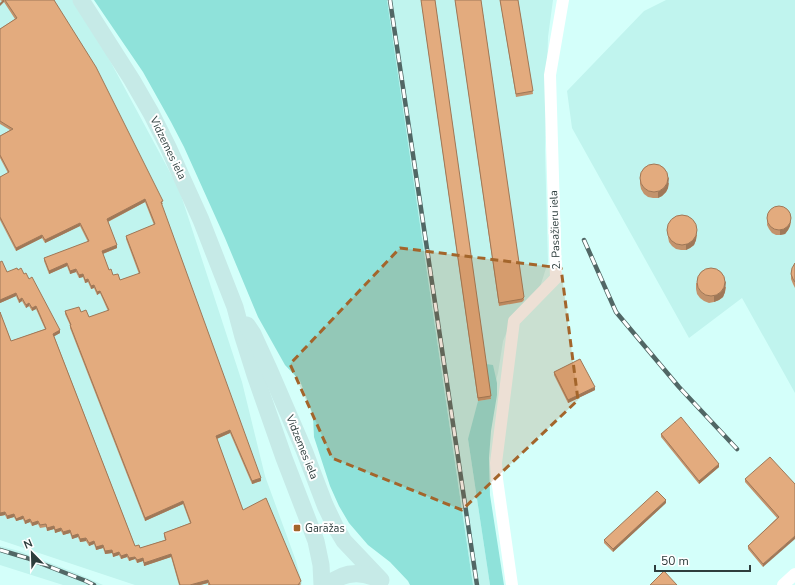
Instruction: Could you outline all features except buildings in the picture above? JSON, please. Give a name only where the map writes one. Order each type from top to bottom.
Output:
[{"type":"street","name":"Vidzemes iela","points":[[81,0],[132,80],[151,113],[201,220],[235,306],[243,337],[258,383],[284,458],[316,541],[321,565],[322,585]]},
{"type":"street","name":"2. Pasažieru iela","points":[[512,585],[496,479],[496,463],[514,320],[556,278],[550,75],[563,0]]},
{"type":"street","name":"Vidzemes iela","points":[[235,306],[253,334],[269,369],[335,526],[344,541],[384,583]]},
{"type":"street","name":"Vidzemes iela","points":[[328,585],[349,574],[371,576],[384,583]]},
{"type":"street","points":[[783,585],[795,574]]},
{"type":"highlighted area","points":[[400,248],[561,268],[578,400],[462,510],[332,458],[290,364]]},
{"type":"shaded area","points":[[0,0],[74,0],[101,44],[179,189],[242,382],[265,476],[296,561],[302,583],[301,585],[135,585],[0,540]]},
{"type":"shaded area","points":[[94,0],[387,0],[473,585],[410,585],[390,562],[368,545],[349,523],[330,486],[314,437],[313,415],[300,381],[285,365],[258,317],[225,238],[184,147],[171,122],[143,72]]},
{"type":"shaded area","points":[[387,0],[553,0],[548,37],[545,150],[548,262],[540,287],[515,312],[503,341],[498,373],[491,399],[468,439],[490,585],[473,585]]},
{"type":"shaded area","points":[[666,0],[795,0],[795,393],[742,298],[689,338],[572,128],[567,91],[644,11]]},
{"type":"shaded area","points":[[486,364],[493,365],[497,383],[497,395],[491,431],[489,458],[490,495],[504,585],[490,585],[468,439],[478,401],[491,399]]},
{"type":"shaded area","points":[[0,546],[19,551],[103,585],[63,585],[0,565]]},
{"type":"railway","points":[[390,0],[477,585]]},
{"type":"railway","points":[[584,240],[616,312],[679,387],[737,449]]},
{"type":"railway","points":[[0,550],[27,558],[94,585]]},
{"type":"place","name":"Garāžas","points":[[297,528]]}]
